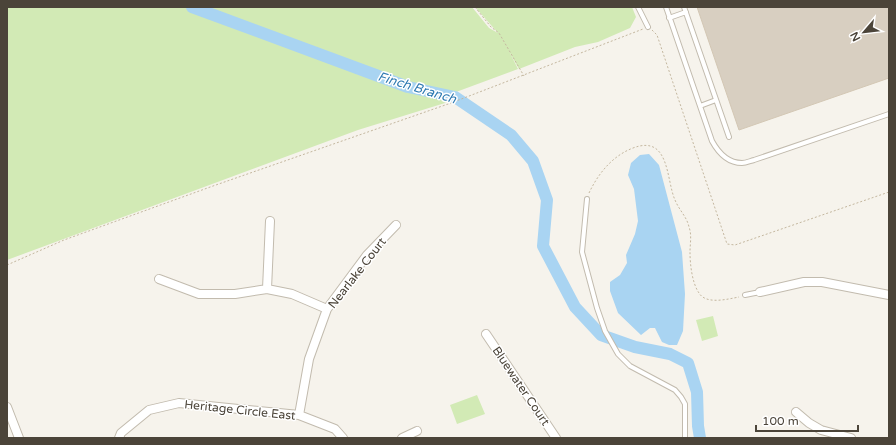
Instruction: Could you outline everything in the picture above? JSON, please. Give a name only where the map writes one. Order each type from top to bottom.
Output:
[{"type":"street","points":[[267,289],[270,221]]},
{"type":"street","name":"Nearlake Court","points":[[299,415],[310,358],[327,309],[367,255],[396,225]]},
{"type":"street","points":[[159,279],[199,294],[235,294],[267,289],[292,294],[327,309]]},
{"type":"street","points":[[760,292],[804,282],[822,282],[889,295]]},
{"type":"street","name":"Bluewater Court","points":[[486,334],[556,438]]},
{"type":"street","name":"Heritage Circle East","points":[[119,438],[121,433],[149,410],[179,403],[299,415],[335,429],[343,438]]},
{"type":"street","points":[[7,407],[19,438]]},
{"type":"street","points":[[796,412],[809,423],[821,430],[851,438]]},
{"type":"street","points":[[402,438],[417,431]]},
{"type":"lane","points":[[638,7],[648,27]]},
{"type":"lane","points":[[666,7],[712,141],[719,153],[730,160],[741,163],[754,160],[889,114]]},
{"type":"lane","points":[[684,7],[729,137]]},
{"type":"lane","points":[[669,18],[686,12]]},
{"type":"lane","points":[[700,106],[716,100]]},
{"type":"lane","points":[[587,199],[582,252],[597,308],[605,331],[618,354],[630,366],[675,390],[681,397],[685,404],[685,438]]},
{"type":"lane","points":[[745,295],[760,292]]},
{"type":"path","points":[[475,7],[499,33],[524,76]]},
{"type":"path","points":[[7,265],[72,237],[452,104],[648,27],[657,35],[727,244],[735,245],[889,192]]},
{"type":"path","points":[[587,199],[594,182],[601,172],[620,155],[635,147],[652,147],[657,150],[662,155],[665,163],[675,200],[690,228],[690,257],[696,286],[700,295],[704,298],[716,300],[726,300],[745,295]]},
{"type":"green space","points":[[7,7],[472,7],[489,28],[498,33],[475,7],[632,7],[636,17],[630,28],[598,42],[575,47],[519,69],[509,51],[518,69],[456,92],[445,103],[358,130],[7,260]]},
{"type":"green space","points":[[713,316],[718,336],[702,341],[696,320]]},
{"type":"green space","points":[[477,395],[485,414],[457,424],[450,405]]},
{"type":"water","points":[[649,154],[659,165],[682,252],[685,294],[683,331],[677,345],[669,345],[662,342],[655,328],[650,328],[641,335],[618,313],[610,291],[610,282],[620,275],[627,263],[626,255],[635,234],[638,221],[634,189],[628,175],[631,163],[640,155]]},
{"type":"building","points":[[697,7],[889,7],[889,78],[739,130]]},
{"type":"waterway","name":"Finch Branch","points":[[192,7],[408,87],[455,97],[511,135],[533,161],[547,200],[543,246],[575,307],[601,335],[635,347],[670,354],[688,363],[697,392],[698,426],[700,438]]}]
